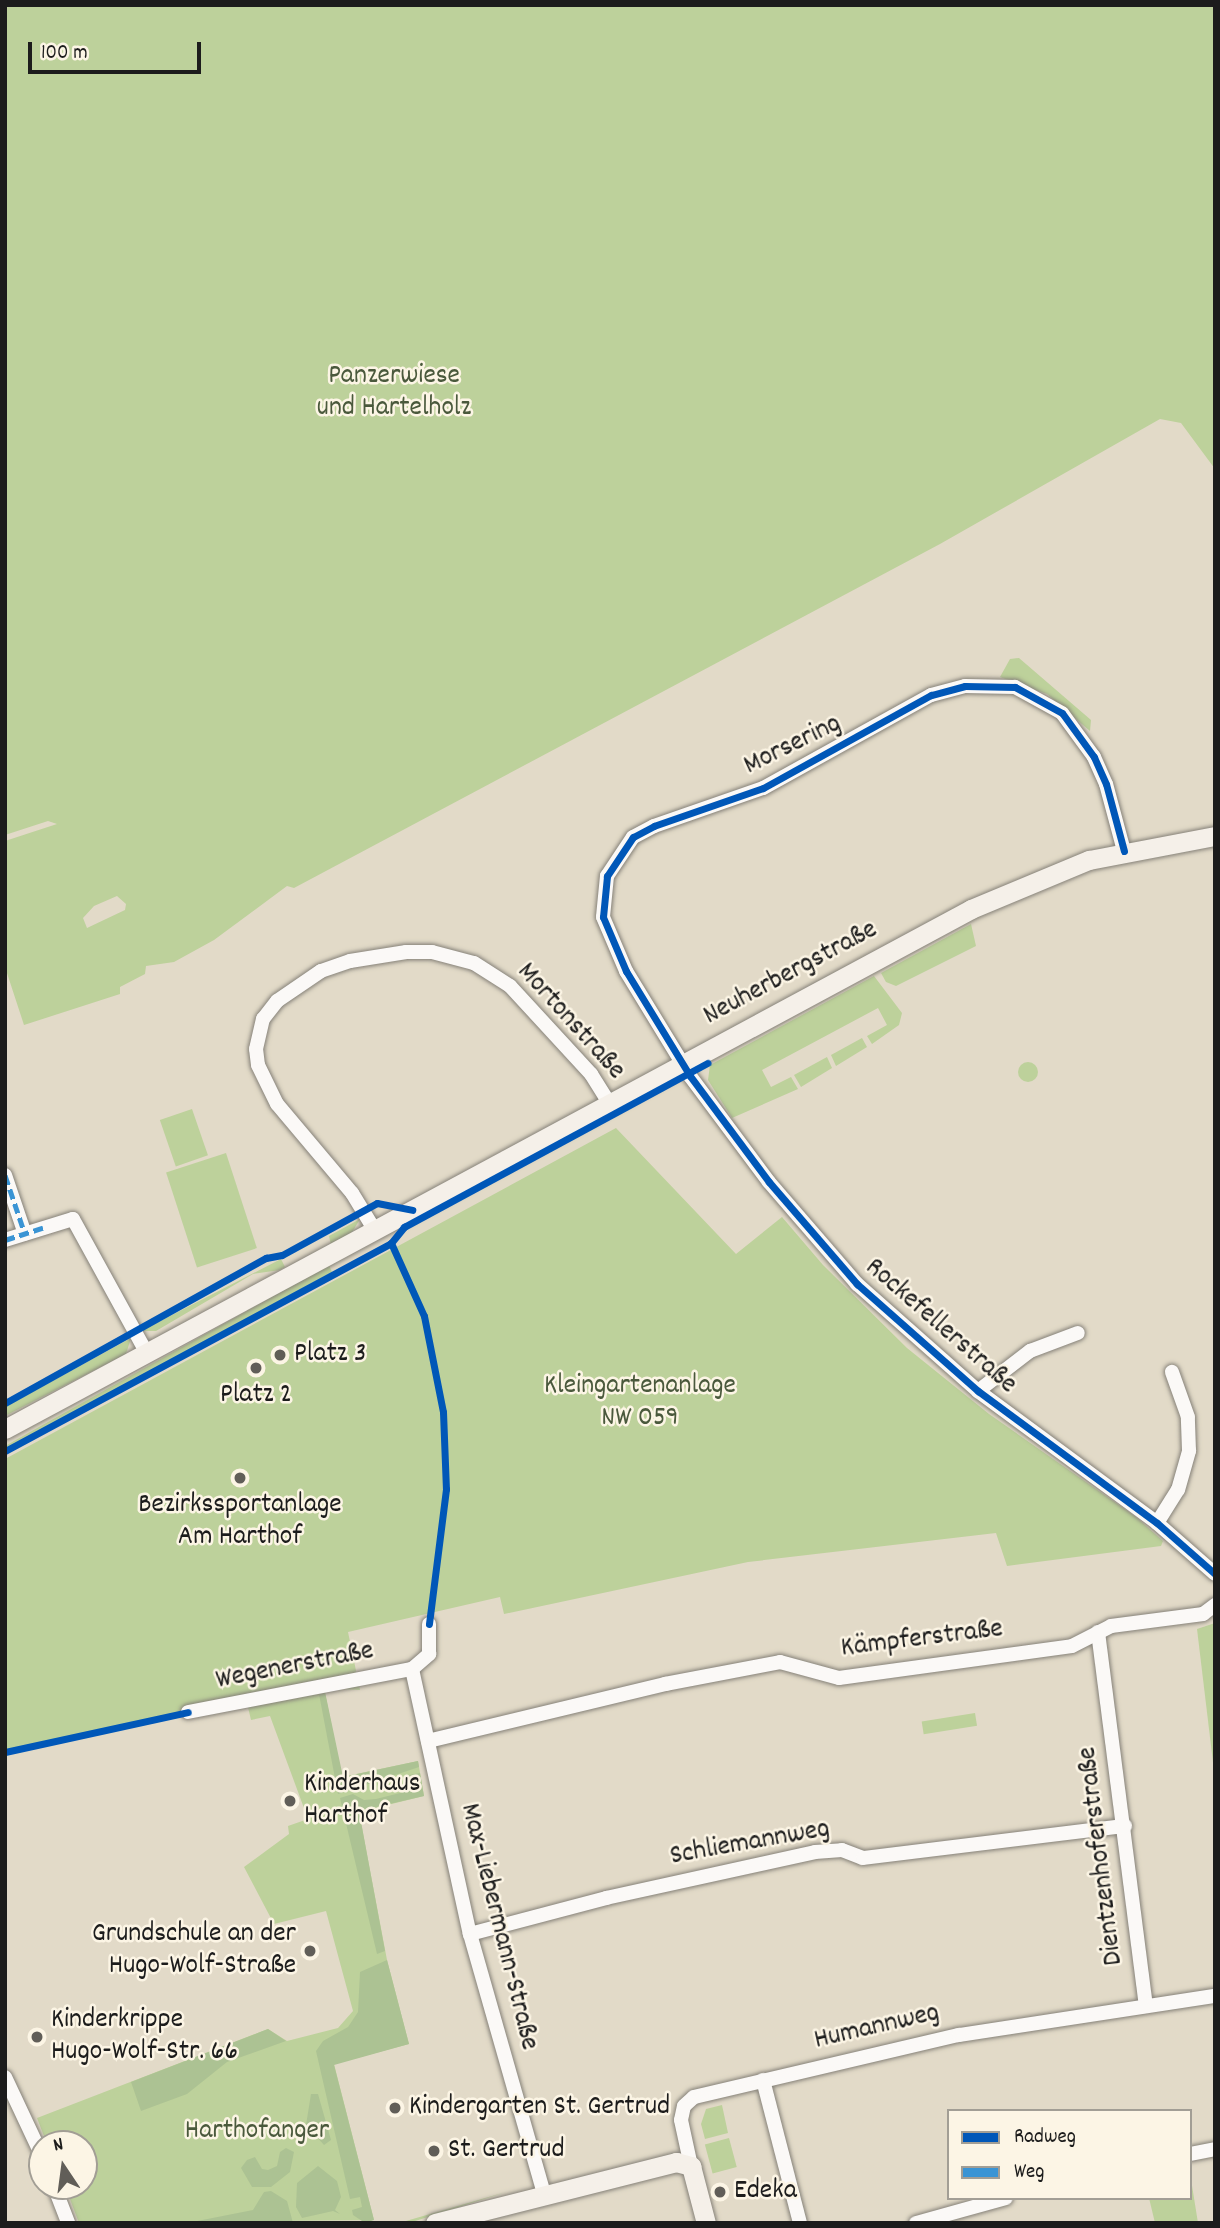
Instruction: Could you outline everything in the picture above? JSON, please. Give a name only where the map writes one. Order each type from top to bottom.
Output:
[{"type":"main road","name":"Neuherbergstraße","points":[[5,1429],[1004,893],[1124,851],[1215,836]]},
{"type":"main road","points":[[435,2223],[664,2163],[691,2166],[706,2223]]},
{"type":"street","name":"Morsering","points":[[683,1064],[626,971],[603,918],[612,865],[633,838],[654,825],[762,788],[931,695],[993,684],[1031,693],[1073,725],[1106,784],[1124,851]]},
{"type":"street","name":"Mortonstraße","points":[[374,1229],[352,1193],[277,1104],[258,1065],[256,1049],[264,1019],[277,1001],[321,971],[350,961],[406,952],[432,952],[474,963],[510,986],[591,1074],[610,1104]]},
{"type":"street","name":"Rockefellerstraße","points":[[683,1064],[728,1130],[820,1244],[894,1320],[978,1391],[1157,1522],[1215,1574]]},
{"type":"street","points":[[5,1175],[25,1234]]},
{"type":"street","points":[[5,1240],[73,1219],[146,1352]]},
{"type":"street","name":"Rockefellerstraße","points":[[978,1391],[1030,1351],[1078,1333]]},
{"type":"street","points":[[1157,1522],[1178,1490],[1189,1451],[1188,1417],[1172,1373]]},
{"type":"street","name":"Kämpferstraße","points":[[428,1741],[665,1684],[780,1662],[839,1678],[1072,1646],[1098,1632],[1203,1614],[1215,1605]]},
{"type":"street","points":[[412,1669],[429,1654],[429,1624]]},
{"type":"street","name":"Dientzenhoferstraße","points":[[1098,1632],[1146,2006]]},
{"type":"street","name":"Wegenerstraße","points":[[188,1712],[412,1669]]},
{"type":"street","name":"Max-Liebermann-Straße","points":[[412,1669],[470,1934],[544,2194]]},
{"type":"street","name":"Schliemannweg","points":[[470,1934],[606,1898],[815,1852],[842,1850],[863,1858],[1125,1826]]},
{"type":"street","points":[[1146,2006],[1215,1996]]},
{"type":"street","name":"Humannweg","points":[[691,2166],[681,2120],[684,2106],[694,2097],[959,2035],[1146,2006]]},
{"type":"street","points":[[763,2080],[800,2223]]},
{"type":"street","points":[[7,2085],[29,2130]]},
{"type":"street","points":[[1192,2154],[1215,2149]]},
{"type":"street","points":[[59,2200],[68,2223]]},
{"type":"street","points":[[916,2223],[999,2200]]},
{"type":"green space","name":"Panzerwiese und Hartelholz","points":[[5,5],[1215,5],[1215,469],[1181,423],[1160,419],[940,544],[294,888],[287,886],[214,940],[174,962],[146,966],[145,974],[120,987],[120,994],[24,1025],[5,967],[5,841],[57,824],[48,821],[5,835]],"holes":[[[117,896],[126,904],[125,910],[87,928],[83,918],[94,906]]]},
{"type":"green space","points":[[1019,658],[1091,720],[1090,731],[1047,694],[1000,677],[1010,659]]},
{"type":"green space","points":[[971,924],[976,946],[896,986],[886,982],[881,973]]},
{"type":"green space","points":[[874,976],[902,1013],[899,1025],[872,1044],[867,1036],[887,1025],[878,1008],[762,1070],[771,1087],[791,1077],[798,1089],[732,1118],[708,1080],[710,1065]]},
{"type":"green space","points":[[862,1038],[867,1047],[836,1066],[831,1055]]},
{"type":"green space","points":[[827,1057],[832,1068],[801,1087],[794,1075]]},
{"type":"green space","points":[[1028,1062],[1035,1065],[1038,1072],[1035,1079],[1028,1082],[1021,1079],[1018,1072],[1021,1065]]},
{"type":"green space","points":[[192,1109],[208,1155],[176,1166],[160,1120]]},
{"type":"green space","points":[[616,1128],[736,1254],[782,1217],[823,1265],[907,1348],[989,1414],[1136,1517],[1163,1541],[1161,1546],[1007,1566],[996,1533],[748,1562],[504,1614],[500,1597],[348,1632],[360,1690],[324,1688],[342,1777],[418,1761],[424,1796],[359,1812],[387,1960],[409,2044],[334,2064],[374,2220],[79,2223],[70,2200],[98,2200],[98,2130],[42,2130],[37,2118],[268,2029],[287,2041],[338,2028],[353,2011],[326,1911],[274,1924],[244,1867],[289,1834],[288,1826],[308,1819],[270,1716],[251,1720],[247,1703],[5,1755],[5,1459]]},
{"type":"green space","points":[[226,1153],[257,1248],[197,1268],[166,1172]]},
{"type":"green space","points":[[360,1219],[351,1234],[331,1245],[329,1236]]},
{"type":"green space","points":[[281,1259],[285,1267],[280,1270],[253,1274],[156,1331],[141,1331]]},
{"type":"green space","points":[[329,1265],[332,1272],[5,1450],[5,1446]]},
{"type":"green space","points":[[131,1338],[126,1354],[5,1416],[5,1407]]},
{"type":"green space","points":[[1215,1623],[1215,1779],[1197,1629]]},
{"type":"green space","points":[[324,1687],[343,1777],[418,1761],[419,1767],[338,1794],[319,1694]]},
{"type":"green space","points":[[975,1713],[977,1726],[924,1734],[922,1721]]},
{"type":"green space","points":[[420,1773],[424,1796],[359,1811],[385,1951],[377,1954],[340,1798],[353,1794],[364,1800],[376,1799],[408,1791],[409,1775]]},
{"type":"green space","points":[[387,1960],[409,2044],[334,2065],[374,2220],[365,2223],[353,2215],[352,2210],[362,2207],[360,2197],[350,2199],[316,2051],[323,2041],[348,2027],[358,2012],[360,1972]]},
{"type":"green space","points":[[268,2029],[286,2041],[227,2062],[187,2094],[141,2111],[131,2082]]},
{"type":"green space","points":[[311,2094],[318,2094],[331,2140],[324,2145],[306,2125]]},
{"type":"green space","points":[[722,2105],[728,2133],[705,2139],[701,2124],[706,2109]]},
{"type":"green space","points":[[729,2138],[737,2167],[713,2173],[705,2144]]},
{"type":"green space","points":[[286,2148],[294,2152],[290,2172],[271,2187],[252,2187],[241,2168],[247,2160],[255,2157],[262,2169],[268,2170],[277,2166],[280,2152]]},
{"type":"green space","points":[[318,2166],[337,2181],[341,2197],[335,2210],[340,2214],[333,2211],[302,2218],[296,2207],[297,2183]]},
{"type":"green space","points":[[1192,2186],[1198,2223],[1155,2223],[1149,2200],[1192,2200]]},
{"type":"green space","points":[[271,2191],[287,2201],[293,2223],[187,2223],[253,2210],[264,2192]]},
{"type":"green space","points":[[506,2192],[409,2223],[399,2223]]},
{"type":"marked path","points":[[5,1175],[25,1234]]},
{"type":"marked path","points":[[5,1240],[43,1228]]},
{"type":"cycle path","points":[[1124,851],[1106,784],[1094,757],[1062,713],[1015,687],[965,686],[931,695],[763,788],[654,826],[633,837],[607,876],[603,917],[626,971],[690,1076],[769,1182],[857,1284],[978,1391],[1157,1523],[1215,1574]]},
{"type":"cycle path","points":[[5,1451],[391,1243],[404,1227],[707,1063]]},
{"type":"cycle path","points":[[5,1403],[266,1258],[282,1255],[377,1203],[412,1210]]},
{"type":"cycle path","points":[[391,1243],[424,1316],[443,1412],[446,1489],[429,1624]]},
{"type":"cycle path","points":[[5,1752],[188,1712]]},
{"type":"place","name":"Platz 3","points":[[280,1355]]},
{"type":"place","name":"Platz 2","points":[[256,1368]]},
{"type":"place","name":"Bezirkssportanlage Am Harthof","points":[[240,1478]]},
{"type":"place","name":"Kinderhaus Harthof","points":[[290,1801]]},
{"type":"place","name":"Grundschule an der Hugo-Wolf-Straße","points":[[310,1951]]},
{"type":"place","name":"Kinderkrippe Hugo-Wolf-Str. 66","points":[[37,2037]]},
{"type":"place","name":"Kindergarten St. Gertrud","points":[[395,2108]]},
{"type":"place","name":"St. Gertrud","points":[[434,2151]]},
{"type":"place","name":"Edeka","points":[[720,2192]]},
{"type":"park label","name":"Kleingartenanlage NW 059","points":[[640,1403]]},
{"type":"park label","name":"Harthofanger","points":[[257,2132]]}]
